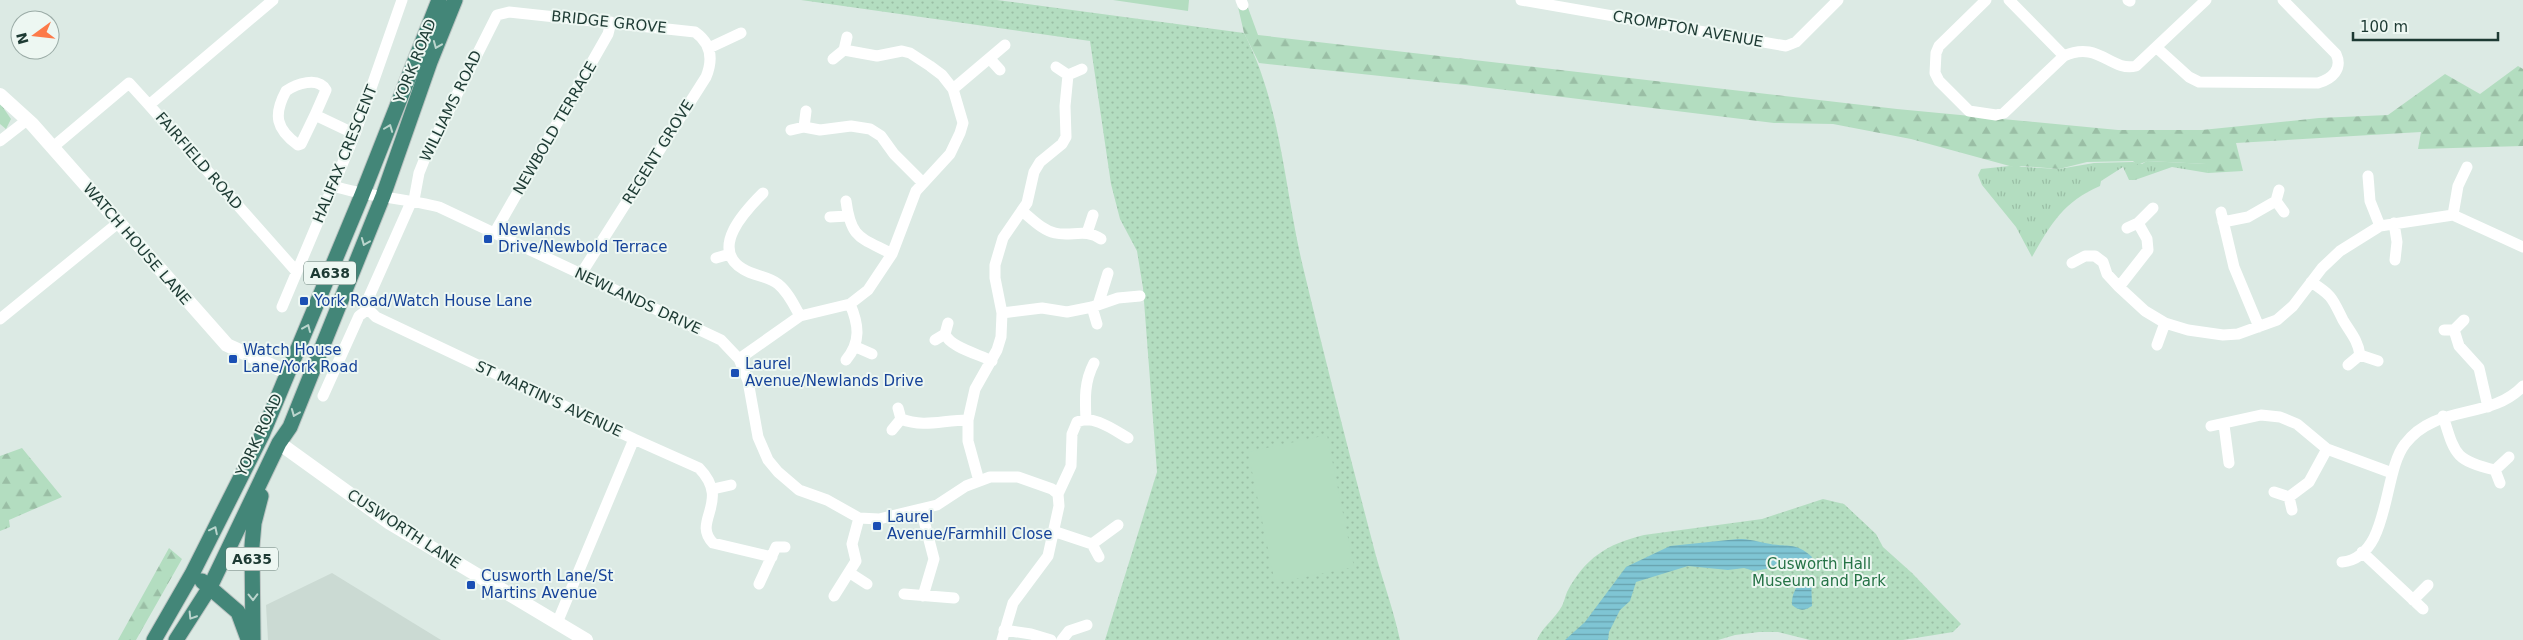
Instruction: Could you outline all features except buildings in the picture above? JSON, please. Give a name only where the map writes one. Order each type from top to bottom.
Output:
[{"type":"highway","name":"YORK ROAD","points":[[154,640],[192,574],[262,435],[362,195],[439,0]]},
{"type":"highway","name":"YORK ROAD","points":[[176,640],[210,587],[279,443],[290,426],[384,196],[430,62],[455,0]]},
{"type":"highway","points":[[288,373],[308,382]]},
{"type":"highway","name":"A635","points":[[253,640],[252,546],[262,479]]},
{"type":"highway","points":[[192,574],[238,612],[244,623],[249,640]]},
{"type":"street","name":"FAIRFIELD ROAD","points":[[273,0],[149,105],[296,271]]},
{"type":"street","name":"HALIFAX CRESCENT","points":[[282,307],[355,134],[402,0]]},
{"type":"street","name":"CROMPTON AVENUE","points":[[1523,0],[1786,46],[1796,42],[1838,0]]},
{"type":"street","points":[[1986,0],[1939,46],[1934,66],[1939,81],[1969,111],[1996,115],[2004,113],[2064,56],[2086,50],[2131,67],[2136,66],[2206,0]]},
{"type":"street","points":[[2009,0],[2064,56]]},
{"type":"street","points":[[2157,48],[2189,77],[2199,82],[2318,83],[2326,81],[2338,68],[2339,61],[2336,54],[2283,0]]},
{"type":"street","name":"BRIDGE GROVE","points":[[498,15],[509,12],[695,32],[709,50]]},
{"type":"street","name":"WILLIAMS ROAD","points":[[323,396],[359,316],[368,308],[368,299],[413,200],[425,158],[498,15]]},
{"type":"street","name":"NEWBOLD TERRACE","points":[[495,232],[608,34],[611,22]]},
{"type":"street","points":[[709,50],[741,33]]},
{"type":"street","points":[[834,59],[844,50],[847,37]]},
{"type":"street","points":[[953,89],[1005,45]]},
{"type":"street","name":"REGENT GROVE","points":[[581,274],[706,77],[711,60],[709,50]]},
{"type":"street","points":[[738,359],[800,316],[850,304],[868,290],[892,254],[911,200],[922,182],[950,154],[960,133],[963,123],[953,89],[942,75],[910,53],[902,51],[877,56],[844,50]]},
{"type":"street","points":[[990,59],[1000,70]]},
{"type":"street","points":[[1056,67],[1068,76]]},
{"type":"street","points":[[1068,76],[1082,69]]},
{"type":"street","points":[[979,480],[968,441],[968,420],[975,389],[992,361],[1001,337],[1002,313],[995,278],[995,266],[1003,238],[1010,225],[1022,211],[1034,172],[1040,162],[1062,144],[1066,137],[1065,106],[1068,76]]},
{"type":"street","points":[[318,82],[326,90],[315,115],[301,144],[298,145],[283,132],[277,112],[286,91],[318,82]]},
{"type":"street","points":[[53,147],[129,83],[149,105]]},
{"type":"street","name":"WATCH HOUSE LANE","points":[[0,95],[28,120],[53,147],[227,345],[288,373]]},
{"type":"street","points":[[804,127],[806,111]]},
{"type":"street","points":[[315,115],[355,134]]},
{"type":"street","points":[[0,142],[28,120]]},
{"type":"street","points":[[791,130],[804,127],[820,130],[851,126],[876,132],[894,154],[922,182]]},
{"type":"street","points":[[2453,215],[2458,186],[2467,167]]},
{"type":"street","points":[[2368,176],[2370,201],[2380,226]]},
{"type":"street","name":"NEWLANDS DRIVE","points":[[333,186],[362,195],[413,200],[439,207],[721,340],[738,359],[748,381],[758,437],[768,460],[778,472],[800,490],[827,500],[859,518]]},
{"type":"street","points":[[763,193],[747,208],[733,229],[729,246],[730,254],[733,260],[745,270],[769,279],[781,286],[800,316]]},
{"type":"street","points":[[2259,328],[2234,267],[2222,217],[2248,217],[2277,196],[2284,212]]},
{"type":"street","points":[[846,201],[848,216],[856,234],[892,254]]},
{"type":"street","points":[[2119,287],[2148,250],[2147,240],[2133,225],[2153,208]]},
{"type":"street","points":[[1022,211],[1044,230],[1053,233],[1087,233],[1101,239]]},
{"type":"street","points":[[1087,233],[1093,215]]},
{"type":"street","points":[[2072,263],[2085,256],[2095,256],[2102,262],[2107,274],[2145,311],[2165,322],[2214,335],[2238,334],[2259,328],[2286,314],[2311,282],[2340,251],[2380,226],[2453,215],[2523,246]]},
{"type":"street","points":[[830,217],[848,216]]},
{"type":"street","points":[[0,319],[118,223]]},
{"type":"street","points":[[2394,223],[2397,242],[2396,260]]},
{"type":"street","points":[[716,258],[730,254]]},
{"type":"street","points":[[1097,324],[1095,306],[1108,273]]},
{"type":"street","points":[[2311,282],[2329,293],[2335,300],[2357,342],[2360,355]]},
{"type":"street","points":[[1002,313],[1042,308],[1067,312],[1095,306],[1118,298],[1140,296]]},
{"type":"street","points":[[846,360],[856,347],[857,322],[850,304]]},
{"type":"street","name":"ST MARTIN'S AVENUE","points":[[368,308],[376,318],[634,439],[557,623]]},
{"type":"street","points":[[2464,320],[2449,330],[2459,346],[2479,368],[2488,407]]},
{"type":"street","points":[[2157,345],[2165,322]]},
{"type":"street","points":[[934,340],[947,328],[953,344],[970,349],[992,361]]},
{"type":"street","points":[[856,347],[872,354]]},
{"type":"street","points":[[2360,355],[2378,361]]},
{"type":"street","points":[[2348,365],[2360,355]]},
{"type":"street","points":[[1086,420],[1085,387],[1087,376],[1094,363]]},
{"type":"street","points":[[2342,562],[2356,559],[2376,533],[2384,517],[2392,472],[2405,444],[2423,427],[2443,416],[2488,407],[2505,400],[2523,386]]},
{"type":"street","points":[[892,430],[900,414],[920,425],[947,420],[968,420]]},
{"type":"street","points":[[2211,426],[2224,425],[2261,415],[2280,417],[2297,424],[2327,450],[2392,472]]},
{"type":"street","points":[[2443,416],[2457,454],[2472,464],[2495,470]]},
{"type":"street","points":[[1051,640],[1032,634],[1003,635],[1013,603],[1048,556],[1059,506],[1058,494],[1071,466],[1073,428],[1077,422],[1086,420],[1102,424],[1128,438]]},
{"type":"street","points":[[2224,425],[2229,463]]},
{"type":"street","points":[[262,435],[279,443]]},
{"type":"street","points":[[634,439],[699,468],[713,489],[714,494],[706,524],[709,539],[718,545],[772,556]]},
{"type":"street","name":"CUSWORTH LANE","points":[[279,443],[390,523],[586,640]]},
{"type":"street","points":[[2274,492],[2289,496],[2309,482],[2327,450]]},
{"type":"street","points":[[2495,470],[2509,456]]},
{"type":"street","points":[[2495,470],[2500,483]]},
{"type":"street","points":[[834,596],[856,561],[852,544],[859,518],[879,519],[936,505],[979,480],[990,477],[1018,477],[1052,489],[1058,494]]},
{"type":"street","points":[[713,489],[731,485]]},
{"type":"street","points":[[2289,496],[2292,510]]},
{"type":"street","points":[[921,509],[934,559],[923,596]]},
{"type":"street","points":[[1092,544],[1118,526]]},
{"type":"street","points":[[1053,531],[1092,544],[1099,557]]},
{"type":"street","points":[[759,584],[776,547],[785,546]]},
{"type":"street","points":[[2362,552],[2423,609]]},
{"type":"street","points":[[850,573],[867,584]]},
{"type":"street","points":[[2413,600],[2428,585]]},
{"type":"street","points":[[904,594],[954,598]]},
{"type":"street","points":[[1062,640],[1069,631],[1087,625]]},
{"type":"shaded area","points":[[332,573],[441,640],[268,640],[266,605]]},
{"type":"green space","points":[[801,0],[997,0],[1244,33],[1257,61],[1267,90],[1281,148],[1297,237],[1312,303],[1376,556],[1400,640],[1105,640],[1157,472],[1143,288],[1137,251],[1120,219],[1111,184],[1090,41]]},
{"type":"green space","points":[[1113,0],[1189,0],[1188,11]]},
{"type":"green space","points":[[1247,5],[1258,35],[1897,109],[2118,130],[2202,130],[2319,118],[2388,115],[2445,74],[2480,94],[2518,66],[2523,69],[2523,146],[2418,149],[2421,132],[2236,143],[2243,171],[2208,173],[2206,164],[2148,161],[2137,165],[2133,161],[2087,162],[2059,169],[2021,166],[2017,168],[1911,139],[1833,124],[1774,123],[1465,85],[1259,63],[1244,33],[1238,7]]},
{"type":"green space","points":[[0,103],[11,119],[6,129],[0,124]]},
{"type":"green space","points":[[2147,161],[2207,164],[2208,173],[2172,167],[2135,180],[2129,180],[2123,167],[2101,181],[2100,186],[2076,199],[2067,207],[2045,234],[2032,257],[2016,227],[1982,185],[1978,175],[1981,169],[2009,166],[2059,169],[2094,163],[2133,162],[2142,164]]},
{"type":"green space","points":[[1327,435],[1354,567],[1275,583],[1248,452]]},
{"type":"green space","points":[[22,448],[62,497],[9,520],[10,527],[0,531],[0,456]]},
{"type":"green space","name":"Cusworth Hall Museum and Park","points":[[1823,499],[1844,504],[1876,534],[1883,547],[1912,573],[1961,624],[1953,632],[1903,640],[1810,640],[1778,632],[1759,632],[1735,635],[1718,640],[1537,640],[1559,611],[1567,592],[1581,570],[1598,554],[1608,548],[1644,535],[1762,519]]},
{"type":"green space","points":[[169,548],[182,559],[136,640],[118,640]]},
{"type":"water","points":[[1738,539],[1795,547],[1812,557],[1811,561],[1754,571],[1744,568],[1728,570],[1688,566],[1636,582],[1630,601],[1620,610],[1609,632],[1608,640],[1565,640],[1585,622],[1626,567],[1670,546]]},
{"type":"water","points":[[1811,575],[1812,606],[1806,609],[1799,609],[1792,605],[1793,595],[1803,580]]},
{"type":"place","name":"Newlands Drive/Newbold Terrace","points":[[488,239]]},
{"type":"place","name":"York Road/Watch House Lane","points":[[304,301]]},
{"type":"place","name":"Watch House Lane/York Road","points":[[233,359]]},
{"type":"place","name":"Laurel Avenue/Newlands Drive","points":[[735,373]]},
{"type":"place","name":"Laurel Avenue/Farmhill Close","points":[[877,526]]},
{"type":"place","name":"Cusworth Lane/St Martins Avenue","points":[[471,585]]}]
